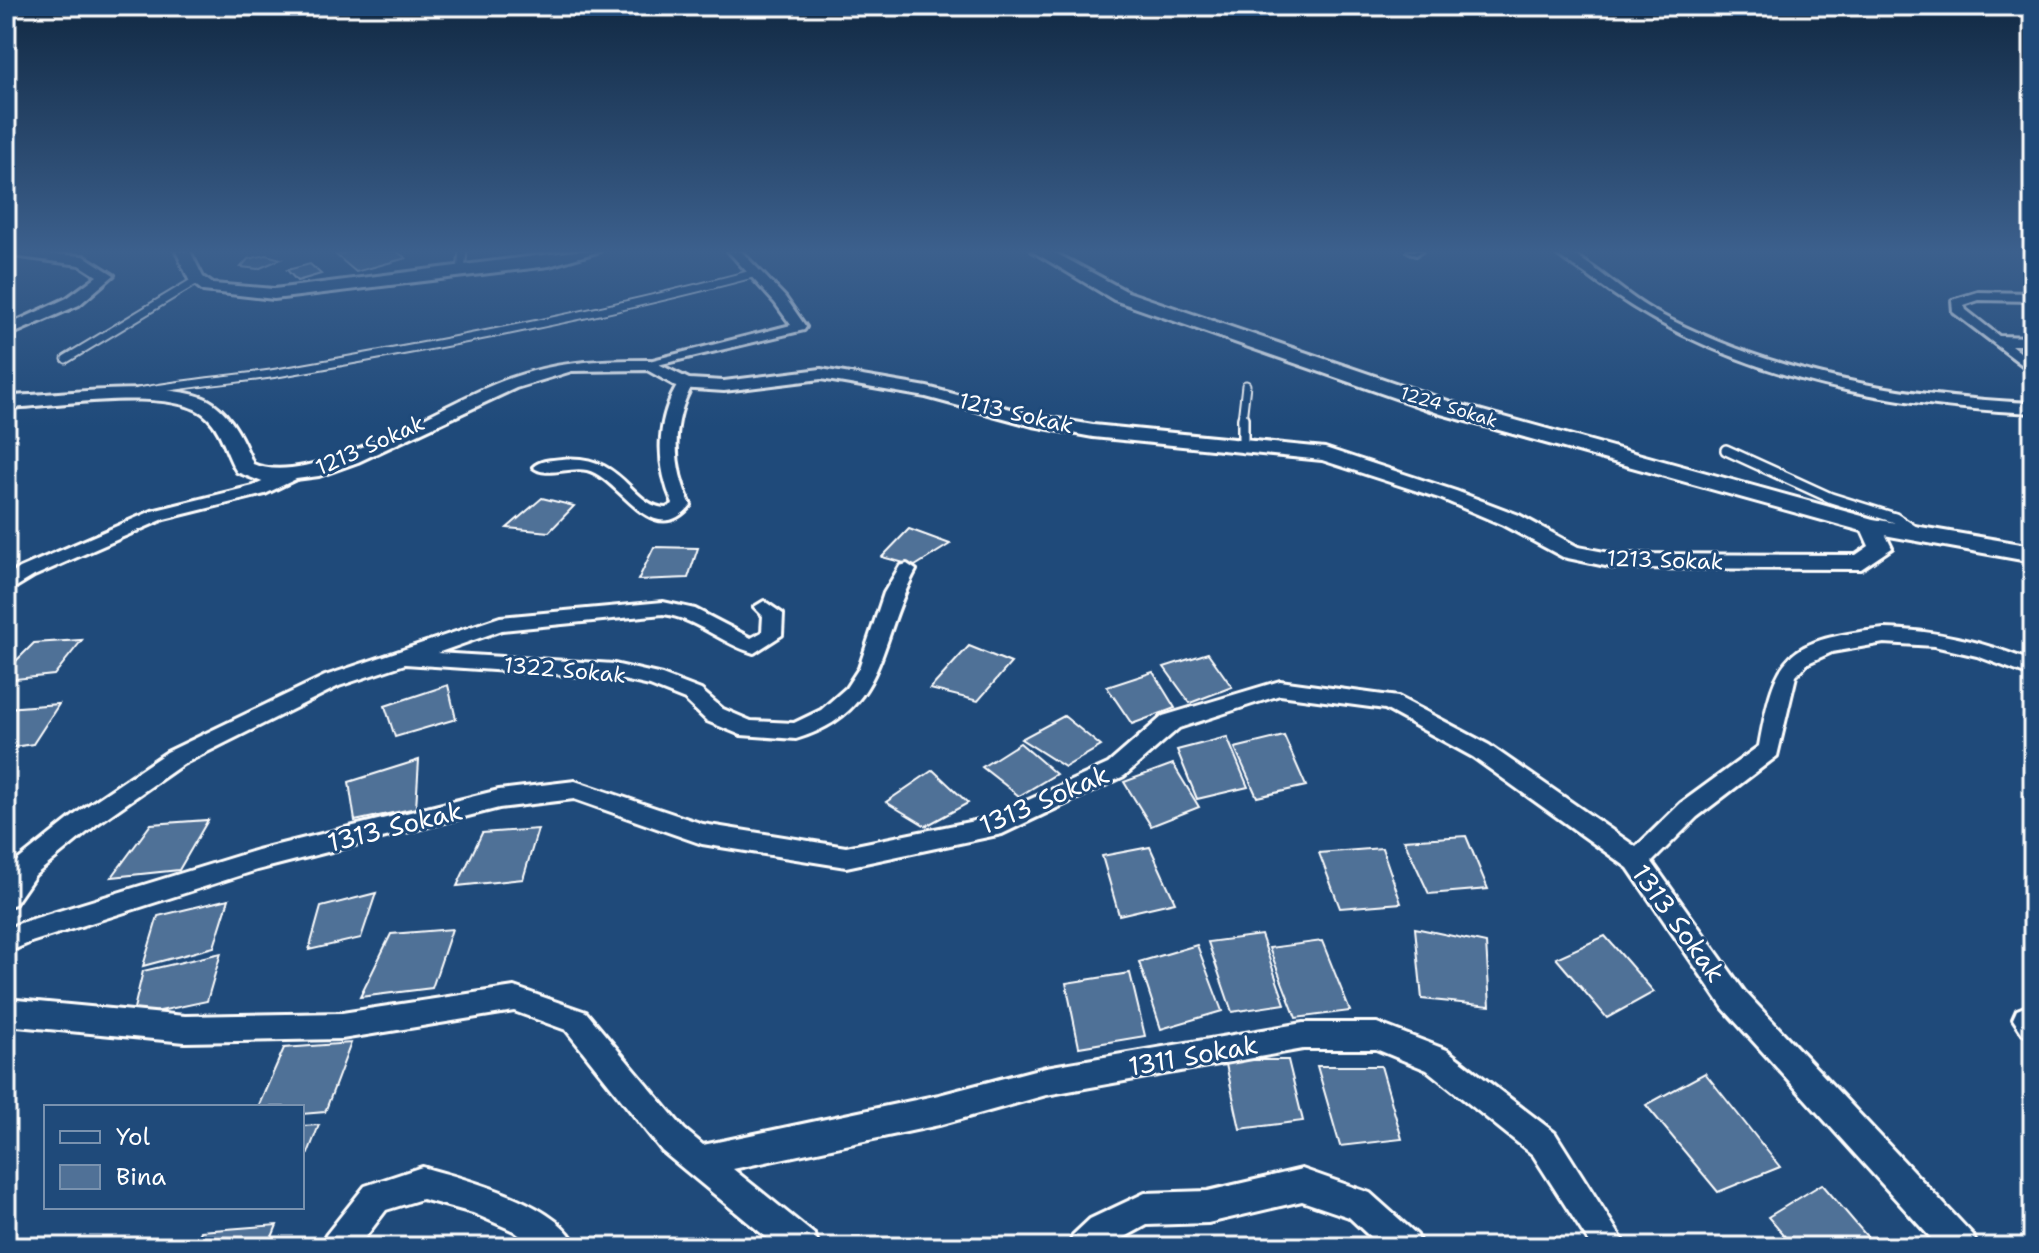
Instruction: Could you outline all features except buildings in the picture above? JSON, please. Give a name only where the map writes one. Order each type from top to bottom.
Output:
[{"type":"main road","name":"1224 Sokak","points":[[1159,309],[1328,369],[1478,417],[1871,526]]},
{"type":"main road","points":[[1871,526],[2033,554]]},
{"type":"street","points":[[6,332],[54,309]]},
{"type":"street","points":[[650,365],[799,327],[785,309]]},
{"type":"street","points":[[1642,309],[1736,354],[1841,387],[1963,406],[2033,408]]},
{"type":"street","points":[[1959,309],[2033,369]]},
{"type":"street","points":[[1999,340],[2033,341]]},
{"type":"street","name":"1213 Sokak","points":[[6,402],[113,398],[196,401],[213,411],[235,443],[244,468],[265,477],[290,475],[351,458],[453,407],[541,374],[595,364],[650,365],[685,384],[724,386],[821,374],[899,386],[1033,420],[1093,431],[1325,454],[1380,470],[1511,520],[1571,552],[1615,561],[1861,562],[1881,548],[1871,526]]},
{"type":"street","points":[[541,467],[594,466],[609,473],[649,511],[664,515],[675,511],[682,505],[669,472],[666,454],[678,395],[685,384]]},
{"type":"street","points":[[6,587],[47,562],[158,515],[259,490],[290,475]]},
{"type":"street","name":"1322 Sokak","points":[[405,657],[614,671],[655,680],[693,695],[715,715],[749,729],[796,731],[829,716],[854,693],[869,669],[894,593],[907,570]]},
{"type":"street","name":"1322 Sokak","points":[[6,896],[26,868],[175,758],[332,681],[500,624],[663,608],[678,608],[697,616],[741,644],[754,646],[772,635],[773,614],[764,607]]},
{"type":"street","points":[[1637,861],[1699,802],[1769,750],[1785,674],[1806,652],[1872,636],[1911,634],[1967,646],[2033,670]]},
{"type":"street","name":"1313 Sokak","points":[[6,942],[23,933],[257,860],[499,799],[575,790],[702,834],[846,857],[993,827],[1116,770],[1171,722],[1280,688],[1390,702],[1481,751],[1637,861],[1734,1000],[1961,1247]]},
{"type":"street","points":[[6,1012],[185,1029],[342,1026],[514,999],[576,1021],[673,1140],[803,1247]]},
{"type":"street","name":"1311 Sokak","points":[[696,1162],[939,1110],[1046,1081],[1303,1036],[1377,1036],[1437,1060],[1544,1144],[1611,1247]]},
{"type":"street","points":[[338,1247],[376,1197],[422,1183],[476,1198],[525,1220],[561,1247]]},
{"type":"street","points":[[1085,1247],[1101,1230],[1145,1209],[1208,1207],[1302,1185],[1359,1204],[1405,1247]]},
{"type":"lane","points":[[66,359],[148,309]]},
{"type":"lane","points":[[113,398],[160,387],[230,381],[609,309]]},
{"type":"lane","points":[[1243,448],[1246,385]]},
{"type":"lane","points":[[1726,450],[1831,498],[1895,518],[1920,534]]}]
